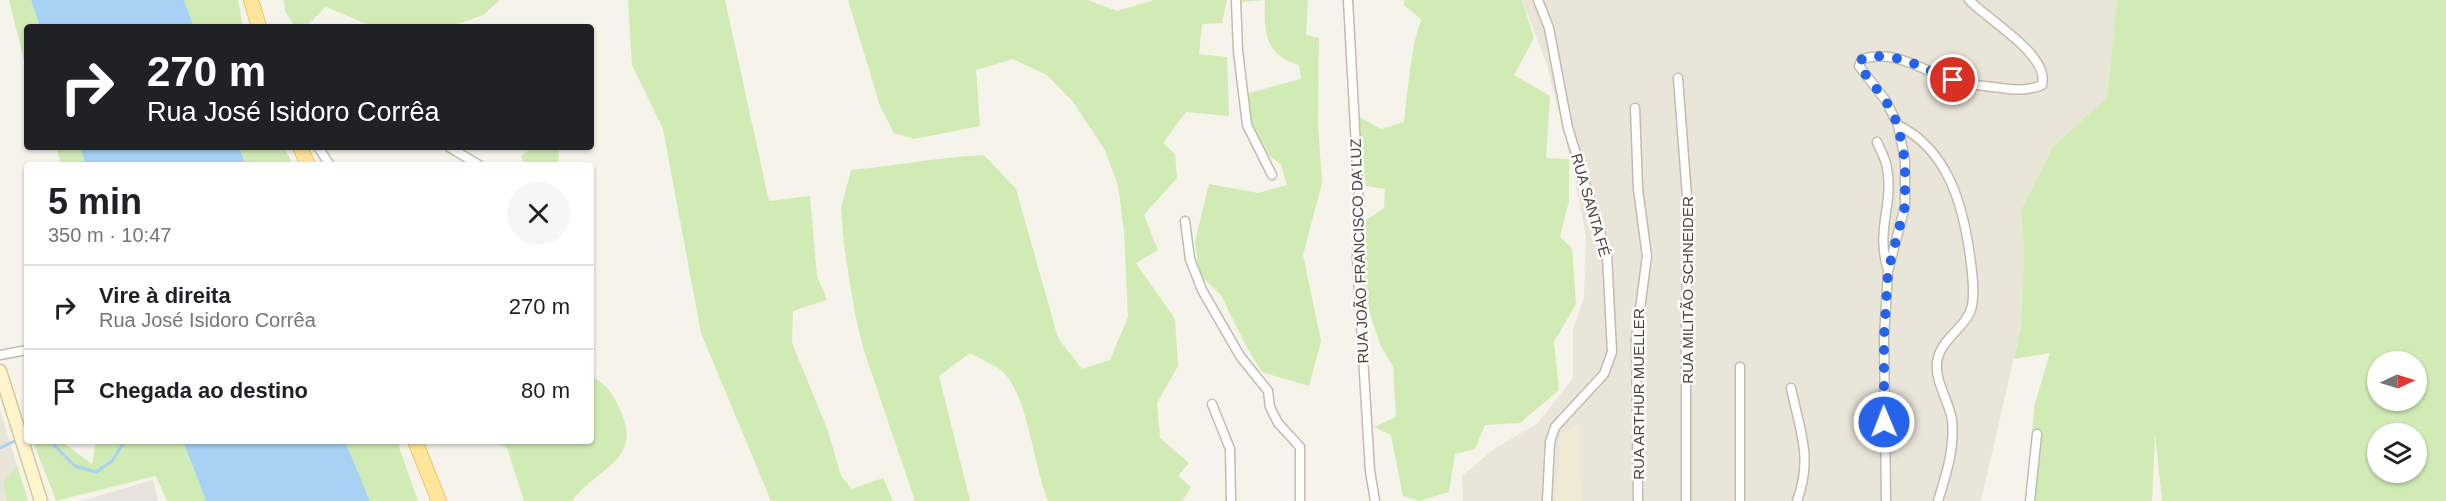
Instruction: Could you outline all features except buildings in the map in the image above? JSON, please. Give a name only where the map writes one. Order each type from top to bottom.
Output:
[{"type":"main road","points":[[251,0],[258,24]]},
{"type":"main road","points":[[0,373],[41,501]]},
{"type":"main road","points":[[416,444],[439,501]]},
{"type":"street","points":[[1236,0],[1238,51],[1247,125],[1272,174]]},
{"type":"street","name":"RUA JOÃO FRANCISCO DA LUZ","points":[[1348,0],[1359,202],[1357,259],[1370,471],[1375,501]]},
{"type":"street","name":"RUA SANTA FÉ","points":[[1538,0],[1549,28],[1568,128],[1607,254],[1612,352],[1604,374],[1555,428],[1550,442],[1547,501]]},
{"type":"street","points":[[1886,501],[1884,337],[1888,271],[1905,206],[1905,161],[1898,125],[1886,101],[1863,75],[1859,66],[1862,59],[1875,55],[1895,58],[1972,85],[2022,90],[2042,85],[2042,67],[2023,45],[1969,0]]},
{"type":"street","name":"RUA MILITÃO SCHNEIDER","points":[[1678,78],[1689,223],[1686,305],[1686,501]]},
{"type":"street","name":"RUA ARTHUR MUELLER","points":[[1635,108],[1638,189],[1647,256],[1638,304],[1636,339],[1638,501]]},
{"type":"street","points":[[1898,125],[1912,132],[1934,154],[1955,188],[1964,221],[1973,280],[1972,304],[1968,316],[1939,352],[1937,363],[1937,374],[1952,422],[1951,457],[1938,501]]},
{"type":"street","points":[[1877,142],[1887,165],[1889,181],[1881,242],[1888,271]]},
{"type":"street","points":[[454,150],[474,162]]},
{"type":"street","points":[[1185,221],[1190,259],[1202,290],[1240,356],[1268,391],[1270,406],[1278,423],[1300,447],[1300,501]]},
{"type":"street","points":[[0,355],[24,351]]},
{"type":"street","points":[[1740,367],[1740,501]]},
{"type":"street","points":[[1791,388],[1806,453],[1803,484],[1797,501]]},
{"type":"street","points":[[1212,404],[1230,449],[1231,501]]},
{"type":"street","points":[[2030,501],[2037,434]]},
{"type":"shaded area","points":[[1522,0],[2117,0],[2107,97],[2053,147],[2021,210],[2024,253],[2021,327],[1981,501],[1463,501],[1462,476],[1494,449],[1538,423],[1573,378],[1573,329],[1584,298],[1586,236],[1574,173],[1547,65]]},
{"type":"shaded area","points":[[0,410],[28,501],[0,501]]},
{"type":"shaded area","points":[[1580,424],[1581,501],[1555,501],[1560,433]]},
{"type":"shaded area","points":[[153,480],[158,501],[81,501]]},
{"type":"green space","points":[[9,0],[31,0],[39,24],[24,24],[24,60]]},
{"type":"green space","points":[[184,0],[238,0],[242,24],[193,24]]},
{"type":"green space","points":[[284,0],[500,0],[483,15],[458,24],[367,24],[326,7],[308,24],[293,24],[285,11]]},
{"type":"green space","points":[[628,0],[725,0],[769,201],[810,196],[817,276],[827,300],[793,311],[792,343],[828,431],[841,476],[852,489],[883,478],[893,501],[771,501],[701,333],[663,129],[632,65]]},
{"type":"green space","points":[[848,0],[1088,0],[1117,11],[1154,0],[1227,0],[1222,23],[1202,24],[1199,54],[1227,57],[1229,116],[1186,112],[1163,143],[1175,154],[1177,178],[1144,215],[1158,250],[1136,263],[1175,319],[1178,366],[1157,403],[1160,438],[1189,463],[1178,476],[1191,487],[1182,501],[1048,501],[1024,414],[1011,382],[999,368],[970,353],[939,376],[970,501],[915,501],[864,351],[855,314],[841,209],[851,170],[984,155],[1016,189],[1058,338],[1082,369],[1110,360],[1128,317],[1124,232],[1118,185],[1105,150],[1073,102],[1047,75],[1013,59],[976,70],[980,126],[914,139],[894,133],[880,106]]},
{"type":"green space","points":[[1242,0],[1265,0],[1242,2]]},
{"type":"green space","points":[[1265,0],[1308,0],[1306,35],[1319,38],[1318,124],[1322,183],[1303,255],[1321,341],[1309,386],[1262,372],[1247,348],[1221,295],[1199,274],[1195,242],[1209,184],[1258,193],[1287,185],[1281,164],[1272,158],[1259,143],[1251,125],[1245,94],[1301,79],[1299,65],[1279,55],[1268,40]]},
{"type":"green space","points":[[1404,0],[1522,0],[1534,38],[1514,75],[1550,96],[1546,158],[1569,159],[1569,201],[1560,237],[1572,248],[1576,304],[1554,342],[1559,390],[1520,423],[1485,425],[1475,449],[1455,454],[1449,492],[1419,501],[1403,496],[1391,435],[1374,427],[1396,417],[1393,367],[1380,344],[1370,314],[1362,263],[1365,221],[1384,208],[1385,189],[1366,186],[1358,116],[1381,129],[1404,122],[1415,39],[1422,20],[1404,5]]},
{"type":"green space","points":[[2117,0],[2446,0],[2446,501],[2162,501],[2155,433],[2152,501],[2027,501],[2034,407],[2050,353],[2014,359],[2021,327],[2024,253],[2021,210],[2053,147],[2107,97]]},
{"type":"green space","points":[[57,150],[81,150],[85,162],[60,162]]},
{"type":"green space","points":[[240,150],[286,150],[292,162],[245,162]]},
{"type":"green space","points":[[529,150],[560,150],[558,162],[524,162],[521,156]]},
{"type":"green space","points":[[594,378],[609,390],[615,399],[626,427],[626,441],[622,452],[572,501],[524,501],[507,448],[500,444],[594,444]]},
{"type":"green space","points":[[34,444],[65,444],[92,464],[95,444],[184,444],[206,501],[167,501],[156,476],[56,501]]},
{"type":"green space","points":[[346,444],[398,444],[418,501],[370,501]]},
{"type":"green space","points":[[17,466],[28,501],[7,501],[3,483]]},
{"type":"water","points":[[31,0],[184,0],[193,24],[39,24]]},
{"type":"water","points":[[81,150],[240,150],[245,162],[85,162]]},
{"type":"water","points":[[184,444],[346,444],[370,501],[206,501]]},
{"type":"waterway","points":[[0,448],[17,440]]},
{"type":"waterway","points":[[53,444],[75,466],[96,472],[112,461],[123,444]]},
{"type":"route","points":[[1884,422],[1884,337],[1888,271],[1905,206],[1905,161],[1898,125],[1886,101],[1863,75],[1859,66],[1862,59],[1875,55],[1895,58],[1953,80]]}]
